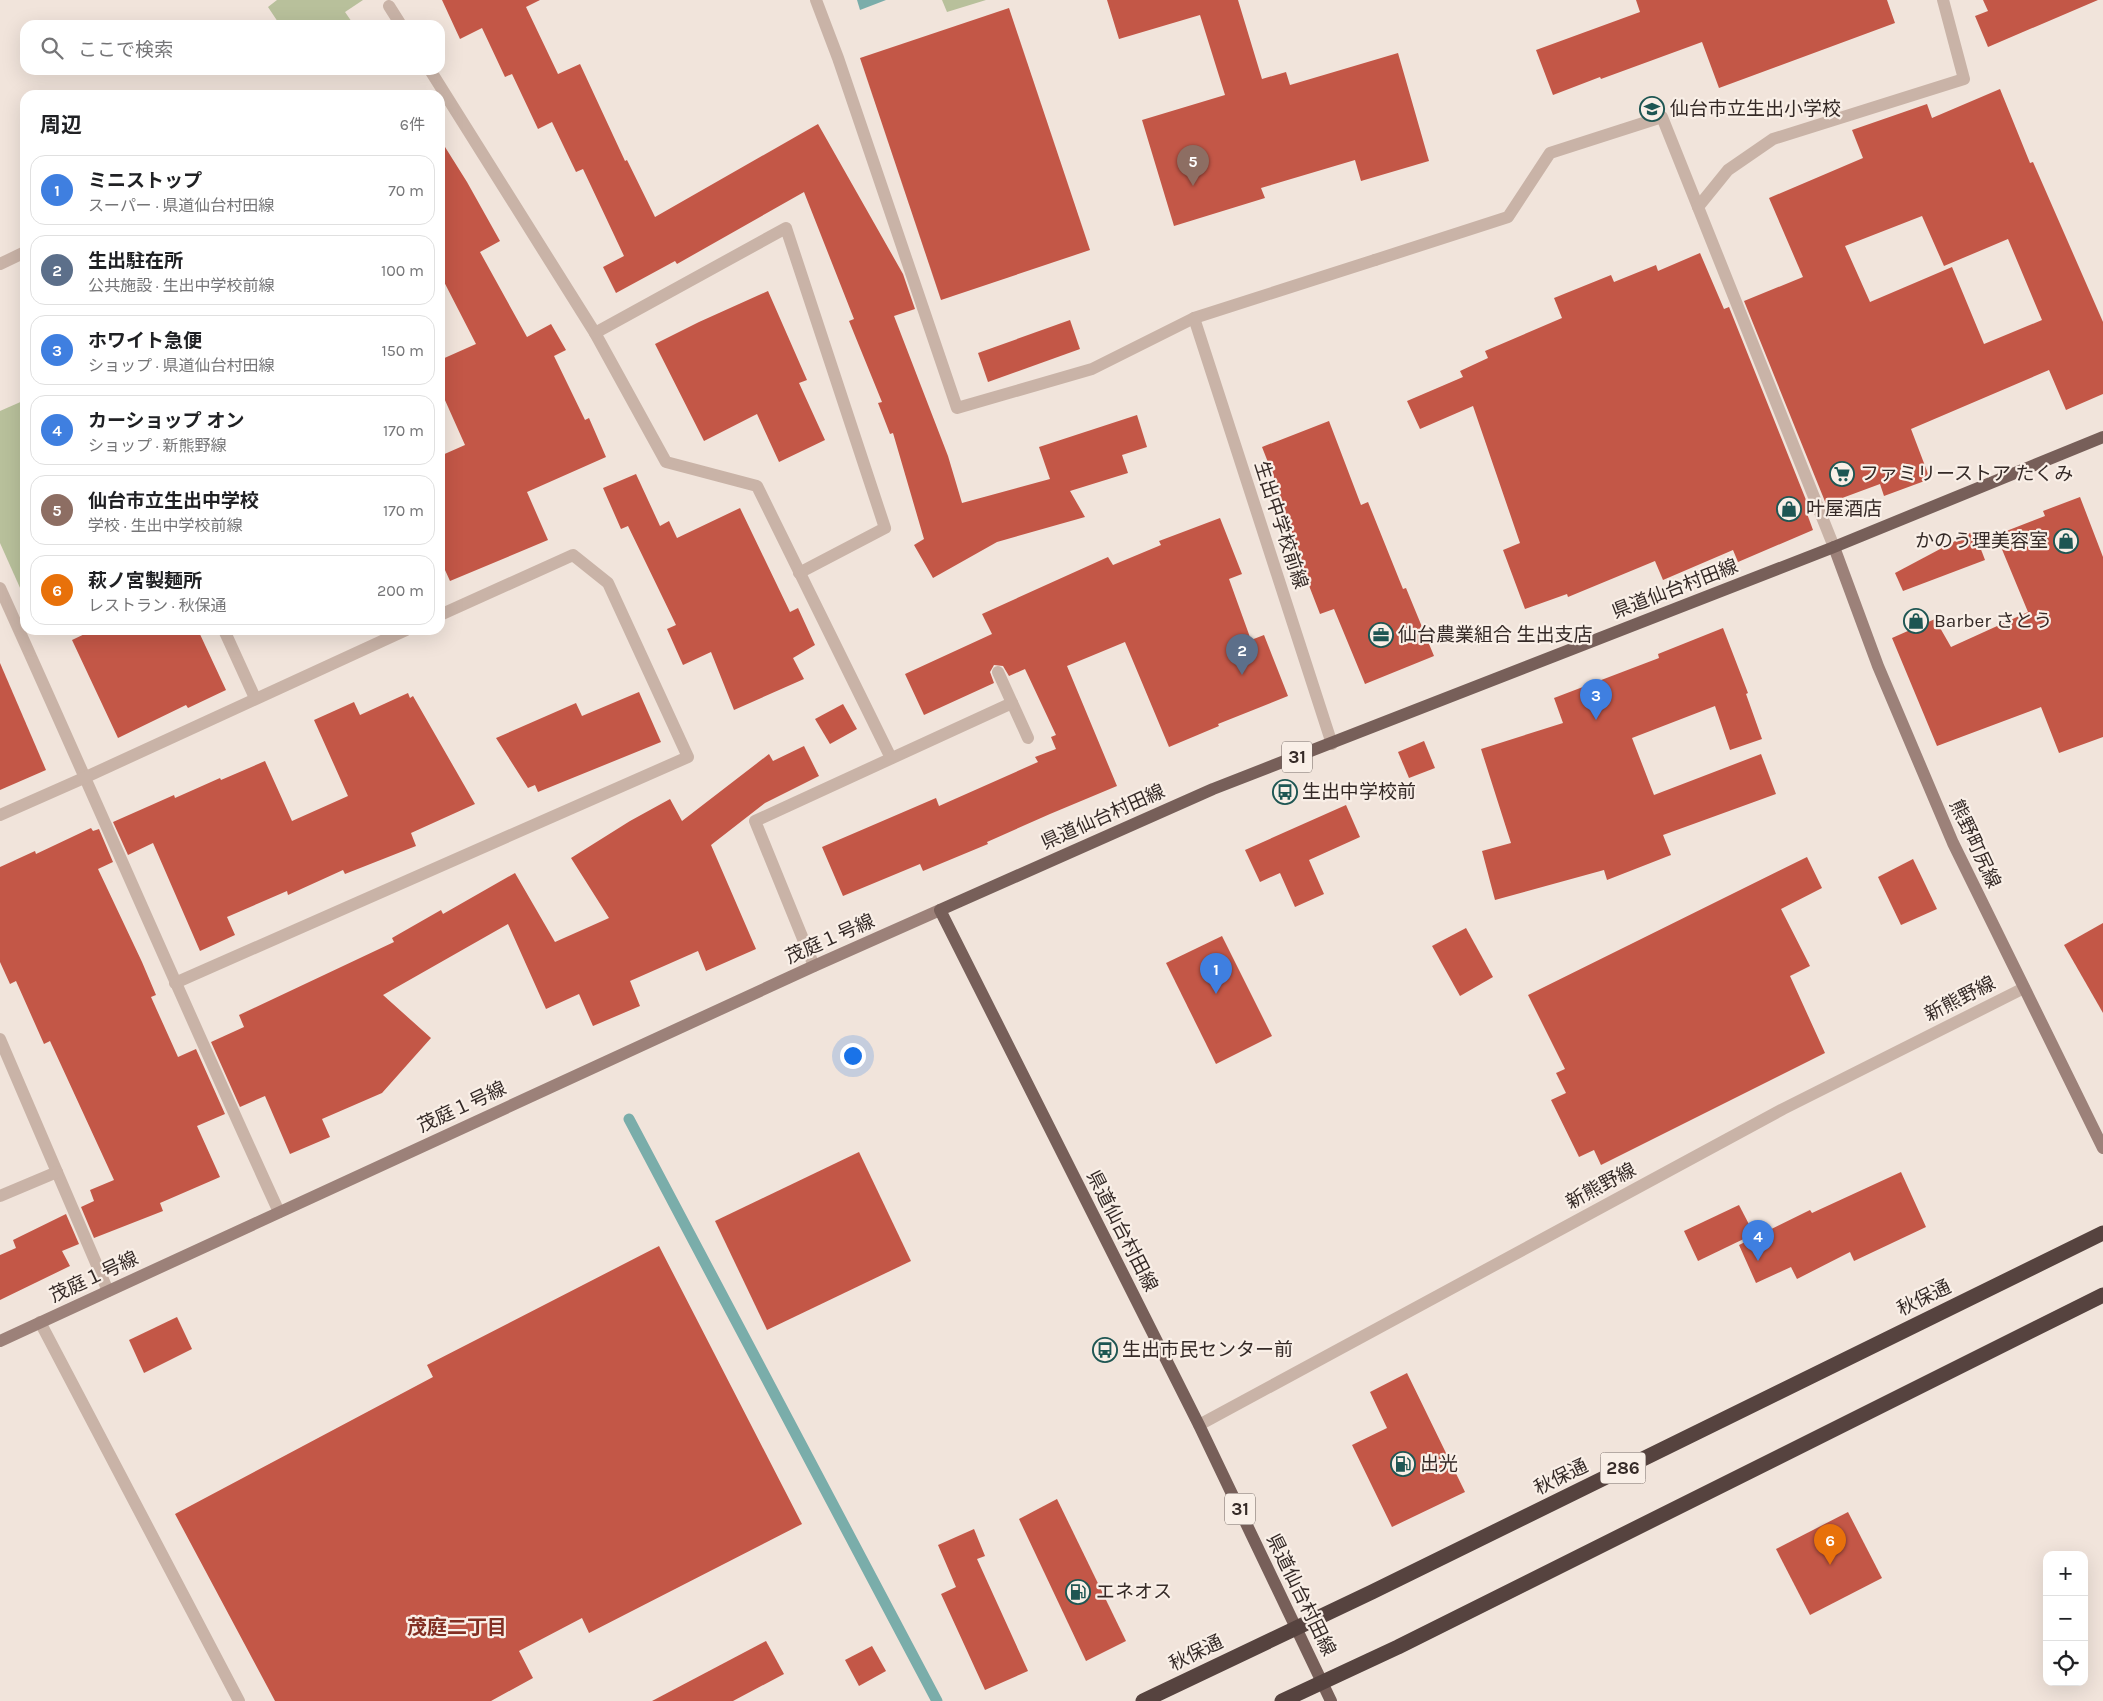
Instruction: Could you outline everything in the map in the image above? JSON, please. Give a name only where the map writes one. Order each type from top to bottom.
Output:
[{"type":"highway","name":"秋保通","points":[[1143,1701],[2103,1233]]},
{"type":"highway","points":[[1282,1701],[1407,1642],[2103,1295]]},
{"type":"main road","name":"県道仙台村田線","points":[[1331,1701],[1199,1425],[940,910],[1214,789],[1834,546],[2103,437]]},
{"type":"street","points":[[816,0],[838,58],[957,408],[1092,369],[1194,318],[1508,217],[1550,153],[1662,116],[1834,546]]},
{"type":"street","points":[[1698,207],[1728,170],[1773,139],[1964,79],[1943,0]]},
{"type":"street","points":[[389,6],[398,20]]},
{"type":"street","points":[[433,75],[443,90]]},
{"type":"street","points":[[445,94],[595,333],[666,462],[757,486],[891,758]]},
{"type":"street","points":[[595,333],[786,228],[885,528],[799,573]]},
{"type":"street","points":[[0,264],[20,254]]},
{"type":"street","name":"生出中学校前線","points":[[1194,318],[1332,744]]},
{"type":"street","name":"熊野町尻線","points":[[1834,546],[1878,666],[1953,844],[2103,1148]]},
{"type":"street","points":[[175,983],[688,757],[608,583],[573,555],[445,613]]},
{"type":"street","points":[[0,588],[20,632]]},
{"type":"street","points":[[21,635],[86,777],[175,983],[280,1212]]},
{"type":"street","points":[[226,635],[255,698]]},
{"type":"street","points":[[0,815],[395,635]]},
{"type":"street","points":[[998,672],[1028,738]]},
{"type":"street","points":[[814,966],[755,821],[1012,703]]},
{"type":"street","name":"茂庭１号線","points":[[0,1341],[814,966],[940,910]]},
{"type":"street","name":"新熊野線","points":[[1199,1425],[1783,1109],[2024,988]]},
{"type":"street","points":[[0,1039],[108,1291]]},
{"type":"street","points":[[0,1196],[57,1172]]},
{"type":"street","points":[[40,1322],[239,1701]]},
{"type":"green space","points":[[277,0],[363,0],[345,12],[351,20],[277,20],[268,7]]},
{"type":"green space","points":[[942,0],[986,0],[947,12]]},
{"type":"green space","points":[[20,402],[20,588],[0,543],[0,411]]},
{"type":"water","points":[[857,0],[886,0],[860,10]]},
{"type":"building","points":[[442,0],[540,0],[526,7],[558,74],[580,64],[625,161],[627,160],[655,217],[818,124],[903,274],[915,309],[894,316],[948,456],[962,503],[1050,479],[1039,447],[1137,415],[1147,447],[1122,455],[1128,473],[1070,491],[1085,517],[997,542],[933,578],[914,545],[924,539],[893,433],[890,434],[878,403],[882,402],[849,321],[854,319],[804,192],[677,264],[675,261],[616,293],[603,267],[624,256],[583,169],[576,172],[552,122],[538,129],[512,74],[505,77],[482,28],[460,39]]},
{"type":"building","points":[[1107,0],[1238,0],[1262,79],[1286,72],[1290,85],[1398,53],[1429,161],[1361,181],[1355,160],[1261,188],[1265,198],[1174,226],[1142,120],[1225,95],[1200,15],[1119,39]]},
{"type":"building","points":[[1636,0],[1887,0],[1895,23],[1719,88],[1702,42],[1553,95],[1536,50],[1640,12]]},
{"type":"building","points":[[1983,0],[2098,0],[1988,47],[1975,16],[1988,11]]},
{"type":"building","points":[[1009,8],[1090,250],[941,300],[860,58]]},
{"type":"building","points":[[2000,89],[2030,163],[2033,162],[2103,322],[2103,394],[2066,410],[2049,370],[1911,429],[1930,479],[1884,496],[1880,484],[1826,504],[1744,301],[1803,277],[1769,198],[1863,158],[1852,130],[1927,104],[1932,118]],"holes":[[[1922,216],[1944,266],[2008,239],[2042,320],[1984,344],[1952,267],[1870,302],[1845,246]]]},
{"type":"building","points":[[445,147],[500,241],[480,252],[527,337],[551,324],[566,350],[554,356],[585,420],[589,418],[606,457],[527,492],[548,540],[450,581],[445,570],[445,454],[465,445],[445,400],[445,358],[476,344],[445,284]]},
{"type":"building","points":[[1700,253],[1724,309],[1729,307],[1810,510],[1806,511],[1813,530],[1738,562],[1733,550],[1663,580],[1655,561],[1568,597],[1567,594],[1525,609],[1503,550],[1520,543],[1473,406],[1420,429],[1407,401],[1463,377],[1460,371],[1488,358],[1485,351],[1562,318],[1554,298],[1611,275],[1614,282],[1656,265],[1658,271]]},
{"type":"building","points":[[768,291],[807,380],[799,383],[825,440],[779,462],[757,414],[704,441],[655,344]]},
{"type":"building","points":[[1070,320],[1080,349],[988,382],[978,353]]},
{"type":"building","points":[[1329,421],[1361,505],[1368,502],[1403,589],[1406,588],[1434,656],[1365,684],[1334,609],[1320,614],[1289,534],[1292,533],[1277,494],[1280,493],[1262,447]]},
{"type":"building","points":[[636,474],[660,526],[669,521],[677,538],[740,508],[790,612],[798,608],[815,645],[793,658],[804,679],[734,710],[711,652],[683,665],[667,629],[676,625],[628,526],[621,529],[603,488]]},
{"type":"building","points":[[2080,497],[2103,557],[2103,737],[2059,753],[2041,707],[1937,746],[1892,638],[1935,619],[1951,647],[2028,612],[1996,535],[2045,516],[2043,511]]},
{"type":"building","points":[[1220,518],[1242,574],[1229,579],[1251,640],[1264,635],[1288,696],[1218,724],[1219,726],[1169,747],[1125,642],[1067,666],[1117,786],[923,871],[920,864],[843,896],[822,847],[936,798],[939,806],[1038,762],[1035,757],[1056,749],[1051,737],[1056,735],[1025,669],[1009,676],[1003,666],[994,665],[990,672],[994,683],[924,715],[905,674],[992,634],[982,614],[1108,557],[1113,565],[1161,545],[1159,541]]},
{"type":"building","points":[[1974,531],[1985,560],[1903,591],[1895,573]]},
{"type":"building","points":[[1723,628],[1748,693],[1746,694],[1762,739],[1730,750],[1715,706],[1632,738],[1654,795],[1761,754],[1776,794],[1663,835],[1671,855],[1607,880],[1604,870],[1495,900],[1482,851],[1511,843],[1481,749],[1563,723],[1554,698],[1659,658],[1658,654]]},
{"type":"building","points":[[82,635],[200,635],[226,690],[188,708],[186,705],[118,738],[72,640]]},
{"type":"building","points":[[0,663],[46,770],[0,790]]},
{"type":"building","points":[[639,692],[661,742],[538,792],[535,785],[528,788],[496,738],[576,703],[582,716]]},
{"type":"building","points":[[408,693],[410,698],[413,696],[475,804],[411,833],[416,846],[345,874],[343,870],[288,895],[287,891],[227,917],[235,935],[200,951],[153,843],[128,855],[113,822],[174,795],[175,798],[265,761],[292,821],[348,796],[314,720],[354,702],[360,715]]},
{"type":"building","points":[[843,704],[857,729],[830,744],[815,719]]},
{"type":"building","points":[[1424,741],[1435,768],[1409,778],[1398,752]]},
{"type":"building","points":[[804,746],[819,776],[765,803],[711,845],[756,949],[706,971],[698,951],[630,981],[640,1006],[593,1026],[579,994],[546,1009],[508,924],[383,995],[431,1038],[382,1093],[322,1119],[330,1137],[290,1154],[265,1096],[240,1107],[211,1042],[244,1027],[239,1015],[394,942],[392,938],[441,910],[443,914],[515,873],[555,942],[609,918],[571,858],[630,821],[670,799],[682,821],[769,754],[773,761]]},
{"type":"building","points":[[1346,805],[1360,837],[1309,860],[1324,894],[1295,907],[1280,873],[1260,882],[1245,850]]},
{"type":"building","points":[[91,828],[93,831],[99,829],[113,862],[98,869],[142,962],[156,995],[151,997],[178,1057],[196,1049],[225,1114],[197,1126],[220,1177],[160,1203],[163,1211],[94,1238],[81,1207],[94,1201],[90,1190],[114,1180],[50,1041],[44,1044],[16,981],[10,984],[0,962],[0,867],[35,851],[36,854]]},
{"type":"building","points":[[1807,857],[1822,888],[1781,909],[1810,966],[1790,976],[1825,1053],[1601,1165],[1594,1150],[1579,1157],[1551,1100],[1566,1093],[1556,1073],[1565,1069],[1528,995]]},
{"type":"building","points":[[1913,859],[1937,909],[1901,925],[1878,877]]},
{"type":"building","points":[[2103,923],[2103,1013],[2064,945]]},
{"type":"building","points":[[1466,928],[1493,977],[1460,996],[1432,946]]},
{"type":"building","points":[[1222,936],[1272,1036],[1216,1064],[1166,963]]},
{"type":"building","points":[[859,1152],[911,1261],[767,1330],[715,1221]]},
{"type":"building","points":[[1901,1172],[1926,1227],[1854,1261],[1850,1252],[1797,1279],[1791,1267],[1756,1283],[1739,1245],[1810,1210],[1812,1213]]},
{"type":"building","points":[[1739,1205],[1754,1234],[1698,1261],[1684,1231]]},
{"type":"building","points":[[66,1214],[79,1244],[62,1251],[70,1266],[0,1300],[0,1255],[16,1248],[13,1240]]},
{"type":"building","points":[[659,1246],[802,1524],[589,1633],[582,1618],[519,1651],[533,1678],[491,1701],[275,1701],[175,1514],[433,1377],[427,1365]]},
{"type":"building","points":[[177,1317],[192,1349],[144,1373],[129,1340]]},
{"type":"building","points":[[1407,1373],[1465,1492],[1392,1527],[1352,1445],[1387,1428],[1370,1392]]},
{"type":"building","points":[[1057,1499],[1126,1641],[1086,1661],[1019,1519]]},
{"type":"building","points":[[1848,1512],[1882,1578],[1810,1615],[1776,1549]]},
{"type":"building","points":[[974,1529],[985,1556],[977,1559],[1028,1671],[985,1690],[941,1594],[956,1587],[938,1545]]},
{"type":"building","points":[[766,1641],[784,1674],[733,1701],[652,1701]]},
{"type":"building","points":[[872,1646],[886,1671],[859,1686],[845,1660]]},
{"type":"waterway","points":[[629,1119],[937,1701]]},
{"type":"place","name":"仙台市立生出小学校","points":[[1652,109]]},
{"type":"place","name":"仙台市立生出中学校","points":[[1193,186]]},
{"type":"place","name":"ファミリーストア たくみ","points":[[1842,474]]},
{"type":"place","name":"叶屋酒店","points":[[1789,509]]},
{"type":"place","name":"かのう理美容室","points":[[2066,541]]},
{"type":"place","name":"Barber さとう","points":[[1916,621]]},
{"type":"place","name":"仙台農業組合 生出支店","points":[[1381,635]]},
{"type":"place","name":"生出駐在所","points":[[1242,675]]},
{"type":"place","name":"ホワイト急便","points":[[1596,720]]},
{"type":"place","name":"生出中学校前","points":[[1285,792]]},
{"type":"place","name":"ミニストップ","points":[[1216,994]]},
{"type":"place","name":"カーショップ オン","points":[[1758,1261]]},
{"type":"place","name":"生出市民センター前","points":[[1105,1350]]},
{"type":"place","name":"出光","points":[[1403,1464]]},
{"type":"place","name":"萩ノ宮製麺所","points":[[1830,1565]]},
{"type":"place","name":"エネオス","points":[[1078,1592]]},
{"type":"district","name":"茂庭二丁目","points":[[457,1627]]}]
